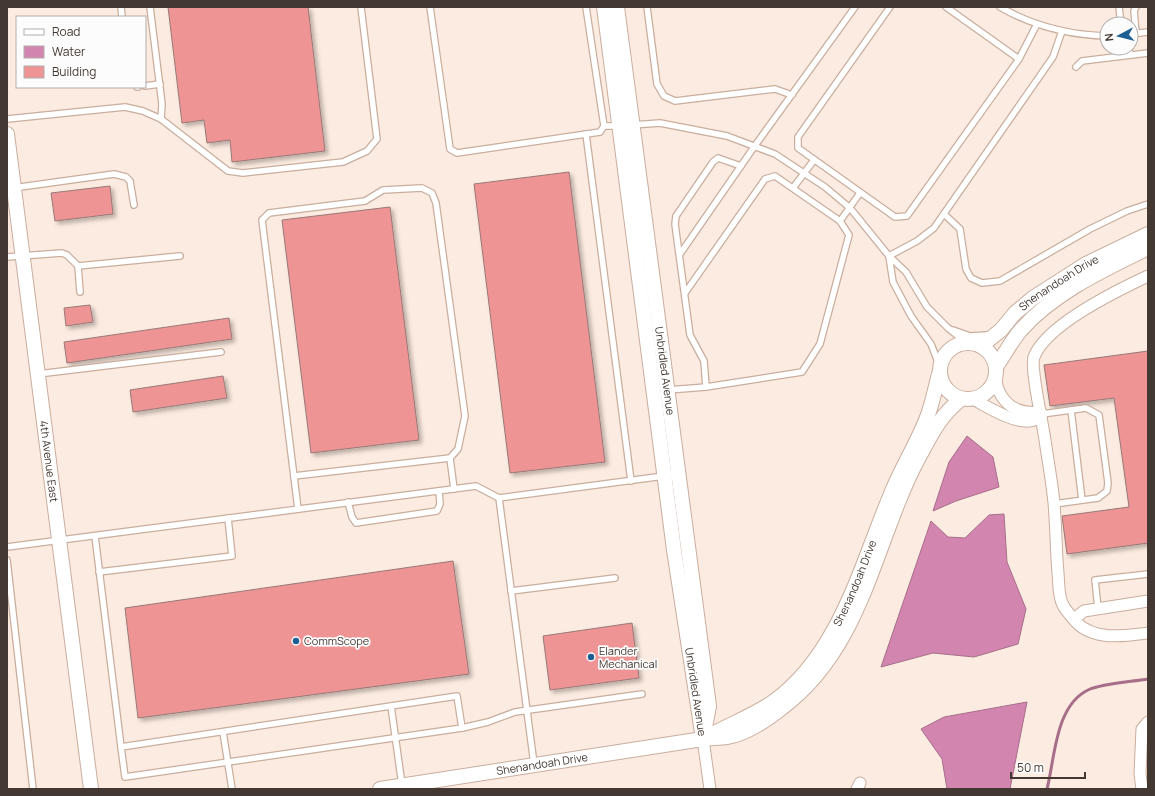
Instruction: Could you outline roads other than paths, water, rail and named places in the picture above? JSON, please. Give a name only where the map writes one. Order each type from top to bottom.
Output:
[{"type":"street","name":"Unbridled Avenue","points":[[604,7],[626,125],[668,390],[709,706],[703,739]]},
{"type":"street","name":"Unbridled Avenue","points":[[618,7],[626,125],[664,476],[698,714],[703,739]]},
{"type":"street","name":"4th Avenue East","points":[[7,134],[10,188],[23,256],[91,789]]},
{"type":"street","name":"Shenandoah Drive","points":[[981,346],[1001,330],[1032,298],[1086,264],[1148,234]]},
{"type":"street","name":"Shenandoah Drive","points":[[996,373],[1020,331],[1045,308],[1097,273],[1148,248]]},
{"type":"street","points":[[1148,276],[1108,294],[1066,323],[1041,344],[1033,358],[1034,374],[1042,414],[1054,504],[1059,590],[1063,605],[1074,619],[1089,631],[1105,636],[1148,633]]},
{"type":"street","points":[[1016,415],[1000,395],[996,386],[996,373],[993,358],[981,346],[967,343],[955,346],[948,351],[940,370],[946,390],[967,399],[1016,415],[1042,414]]},
{"type":"street","name":"Shenandoah Drive","points":[[703,739],[754,714],[774,701],[808,666],[823,648],[840,618],[854,587],[890,494],[926,420],[940,370]]},
{"type":"street","points":[[967,399],[987,392],[996,373]]},
{"type":"street","name":"Shenandoah Drive","points":[[380,789],[402,787],[534,765],[731,736],[773,715],[797,697],[834,654],[852,621],[912,470],[946,411],[967,399]]},
{"type":"street","points":[[1074,619],[1084,611],[1148,601]]},
{"type":"street","points":[[1142,789],[1140,774],[1145,726]]},
{"type":"street","points":[[703,739],[710,789]]},
{"type":"lane","points":[[150,7],[162,104],[161,119]]},
{"type":"lane","points":[[7,119],[125,107],[143,111],[161,119],[228,171],[243,173],[343,162],[367,152],[377,139],[361,7]]},
{"type":"lane","points":[[430,7],[450,149],[457,153],[600,132],[604,126],[586,7]]},
{"type":"lane","points":[[647,7],[657,84],[664,96],[675,101],[775,89],[792,95]]},
{"type":"lane","points":[[680,254],[854,7]]},
{"type":"lane","points":[[890,7],[798,137],[798,148],[895,217],[908,216],[1019,59],[1037,24]]},
{"type":"lane","points":[[946,7],[1019,59]]},
{"type":"lane","points":[[1000,7],[1018,17],[1037,24],[1083,36],[1099,36]]},
{"type":"lane","points":[[889,256],[917,241],[934,228],[1053,57],[1062,31]]},
{"type":"lane","points":[[1076,67],[1082,60],[1120,56]]},
{"type":"lane","points":[[146,86],[160,84]]},
{"type":"lane","points":[[604,126],[660,123],[727,136],[774,154],[825,186],[850,208],[889,256],[906,272],[927,307],[948,328],[967,343]]},
{"type":"lane","points":[[586,134],[630,481]]},
{"type":"lane","points":[[706,388],[704,361],[690,336],[675,224],[676,216],[713,162],[718,158],[741,166]]},
{"type":"lane","points":[[793,188],[814,160]]},
{"type":"lane","points":[[10,188],[114,174],[122,175],[130,181],[134,205]]},
{"type":"lane","points":[[668,390],[706,388],[802,372],[820,344],[849,235],[840,221],[793,188],[775,176],[765,179],[685,293]]},
{"type":"lane","points":[[294,476],[450,458],[458,449],[465,416],[436,203],[432,193],[422,188],[383,190],[364,201],[269,213],[262,220],[298,509]]},
{"type":"lane","points":[[840,221],[860,193]]},
{"type":"lane","points":[[944,214],[960,229],[966,269],[971,278],[982,283],[1000,281],[1090,229],[1127,211],[1148,204]]},
{"type":"lane","points":[[7,257],[62,253],[67,255],[78,266],[80,292]]},
{"type":"lane","points":[[78,266],[180,256]]},
{"type":"lane","points":[[889,256],[893,282],[911,316],[931,344],[940,370]]},
{"type":"lane","points":[[948,328],[970,336],[984,337],[1001,330]]},
{"type":"lane","points":[[38,374],[222,352]]},
{"type":"lane","points":[[1042,414],[1086,408],[1100,415],[1108,483],[1107,492],[1098,498],[1054,504]]},
{"type":"lane","points":[[1071,410],[1082,500]]},
{"type":"lane","points":[[450,458],[454,489]]},
{"type":"lane","points":[[7,547],[476,486],[499,498],[679,474]]},
{"type":"lane","points":[[348,502],[352,517],[356,524],[437,511],[440,504],[439,491]]},
{"type":"lane","points":[[499,498],[534,765]]},
{"type":"lane","points":[[99,572],[232,556],[228,518]]},
{"type":"lane","points":[[95,536],[125,777],[462,728],[488,722],[515,712],[642,694]]},
{"type":"lane","points":[[7,560],[33,789]]},
{"type":"lane","points":[[1098,608],[1095,580],[1148,574]]},
{"type":"lane","points":[[511,591],[616,578]]},
{"type":"lane","points":[[121,747],[458,696],[462,728]]},
{"type":"lane","points":[[391,706],[402,787]]},
{"type":"lane","points":[[223,732],[232,789]]},
{"type":"water","points":[[967,436],[993,457],[999,487],[956,501],[933,511],[949,462]]},
{"type":"water","points":[[1004,514],[1007,562],[1026,609],[1018,644],[974,657],[933,653],[881,667],[931,521],[948,537],[965,538],[989,515]]},
{"type":"water","points":[[1027,702],[1010,789],[947,789],[942,759],[921,729],[944,717]]},
{"type":"waterway","points":[[1047,789],[1058,734],[1069,708],[1077,698],[1088,690],[1094,688],[1148,679]]},
{"type":"place","name":"CommScope","points":[[296,641]]},
{"type":"place","name":"Elander Mechanical","points":[[591,657]]}]
